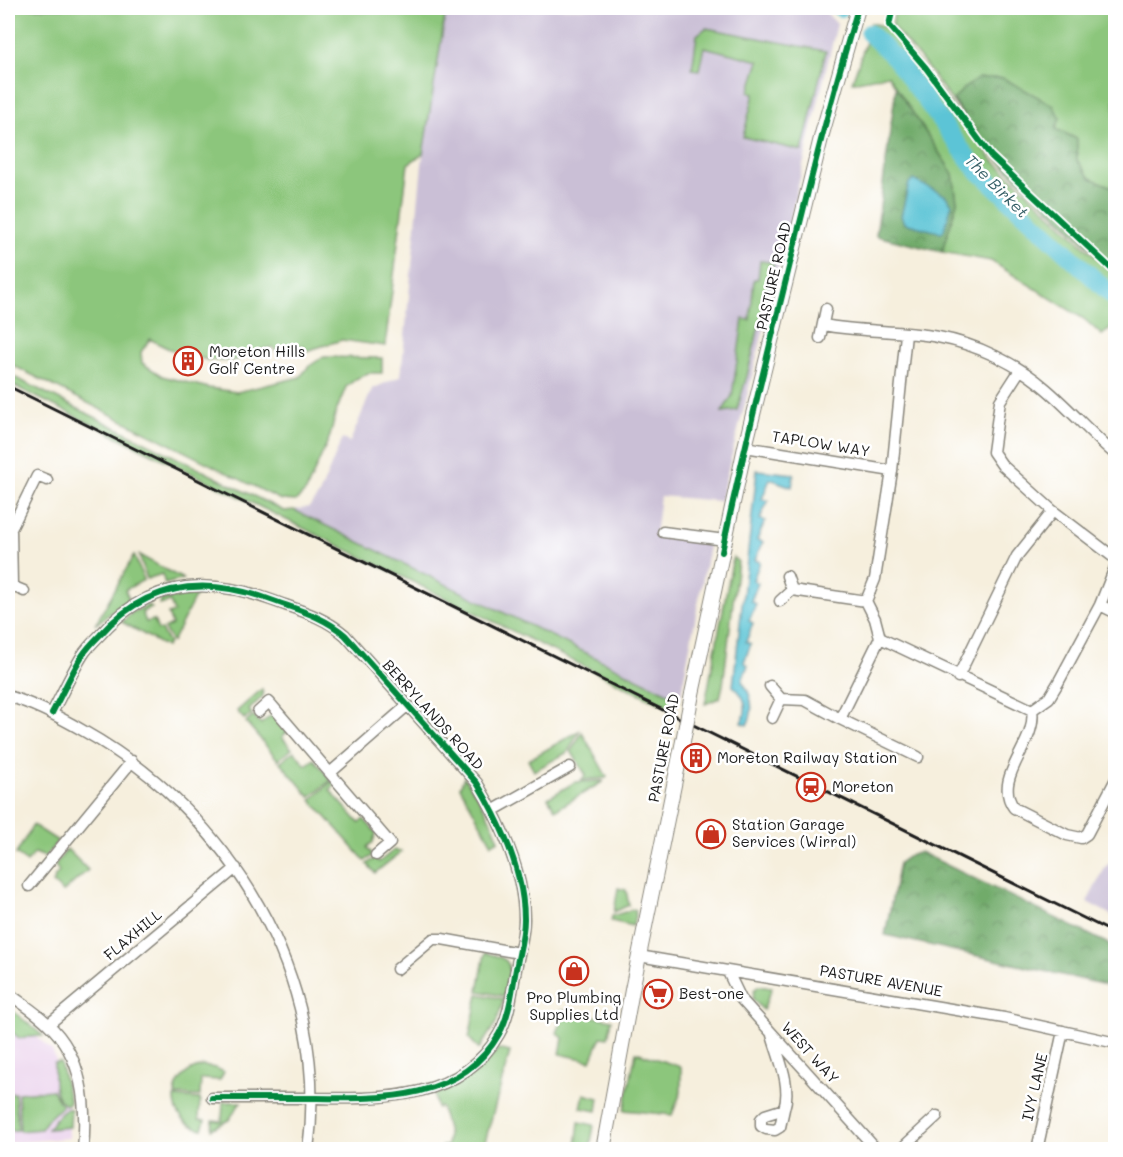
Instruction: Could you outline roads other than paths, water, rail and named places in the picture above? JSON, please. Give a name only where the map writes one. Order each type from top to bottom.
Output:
[{"type":"main road","name":"PASTURE ROAD","points":[[603,1149],[639,956],[745,447],[822,134],[858,8]]},
{"type":"street","points":[[820,338],[826,309]]},
{"type":"street","points":[[823,325],[851,330],[937,337],[992,355],[1043,386],[1089,432],[1116,454]]},
{"type":"street","points":[[840,719],[880,638],[875,619],[866,601],[875,579],[892,471],[906,334]]},
{"type":"street","points":[[1020,370],[1000,401],[993,452],[1002,465],[1053,511],[1116,559]]},
{"type":"street","name":"TAPLOW WAY","points":[[745,447],[892,471]]},
{"type":"street","points":[[24,591],[12,586],[9,529],[38,476],[47,480]]},
{"type":"street","points":[[958,676],[1017,556],[1053,511]]},
{"type":"street","points":[[663,532],[725,540]]},
{"type":"street","points":[[1032,710],[1053,691],[1100,605],[1116,565]]},
{"type":"street","points":[[787,576],[792,590]]},
{"type":"street","name":"BERRYLANDS ROAD","points":[[52,713],[82,654],[115,617],[151,596],[195,585],[236,589],[322,618],[345,635],[477,783],[494,810],[506,839],[521,889],[524,921],[509,1008],[500,1033],[483,1056],[465,1072],[434,1088],[407,1094],[367,1099],[212,1098]]},
{"type":"street","points":[[792,590],[866,601]]},
{"type":"street","points":[[780,601],[792,590]]},
{"type":"street","points":[[1100,605],[1116,613]]},
{"type":"street","points":[[880,638],[1032,710]]},
{"type":"street","points":[[770,686],[781,699],[805,700],[918,757]]},
{"type":"street","points":[[8,696],[52,713],[103,741],[132,761],[172,794],[217,843],[236,868],[261,910],[289,970],[301,1007],[309,1051],[312,1098],[308,1149]]},
{"type":"street","points":[[772,718],[781,699]]},
{"type":"street","points":[[258,712],[269,702],[390,843],[376,855]]},
{"type":"street","points":[[331,772],[408,705]]},
{"type":"street","points":[[1032,710],[1032,730],[1008,780],[1008,800],[1014,808],[1076,838],[1085,837],[1116,779]]},
{"type":"street","points":[[29,886],[132,761]]},
{"type":"street","points":[[494,810],[570,767]]},
{"type":"street","name":"FLAXHILL","points":[[49,1024],[236,868]]},
{"type":"street","points":[[397,969],[433,939],[519,953]]},
{"type":"street","name":"PASTURE AVENUE","points":[[639,956],[1004,1018],[1116,1043]]},
{"type":"street","name":"WEST WAY","points":[[728,972],[741,999],[876,1149]]},
{"type":"street","points":[[8,993],[49,1024],[67,1049],[79,1075],[85,1103],[83,1149]]},
{"type":"street","name":"IVY LANE","points":[[1037,1149],[1064,1030]]},
{"type":"street","points":[[771,1032],[786,1086],[788,1098],[784,1109]]},
{"type":"street","points":[[900,1149],[937,1116]]},
{"type":"water","points":[[913,180],[945,195],[952,204],[942,233],[904,223],[901,216],[909,183]]},
{"type":"water","points":[[757,470],[794,474],[792,487],[770,479],[762,499],[768,501],[760,519],[765,521],[757,540],[763,542],[755,560],[760,562],[753,580],[758,583],[751,601],[756,604],[749,621],[753,623],[746,642],[751,644],[744,662],[748,665],[742,681],[751,703],[751,714],[747,725],[742,723],[745,703],[741,694],[733,686]]},
{"type":"waterway","name":"The Birket","points":[[869,33],[895,58],[975,168],[1116,299]]},
{"type":"railway","points":[[8,386],[1116,934]]},
{"type":"place","name":"Moreton Hills Golf Centre","points":[[188,361]]},
{"type":"place","name":"Moreton Railway Station","points":[[696,758]]},
{"type":"place","name":"Moreton","points":[[811,787]]},
{"type":"place","name":"Station Garage Services (Wirral)","points":[[711,834]]},
{"type":"place","name":"Pro Plumbing Supplies Ltd","points":[[574,971]]},
{"type":"place","name":"Best-one","points":[[658,994]]}]
